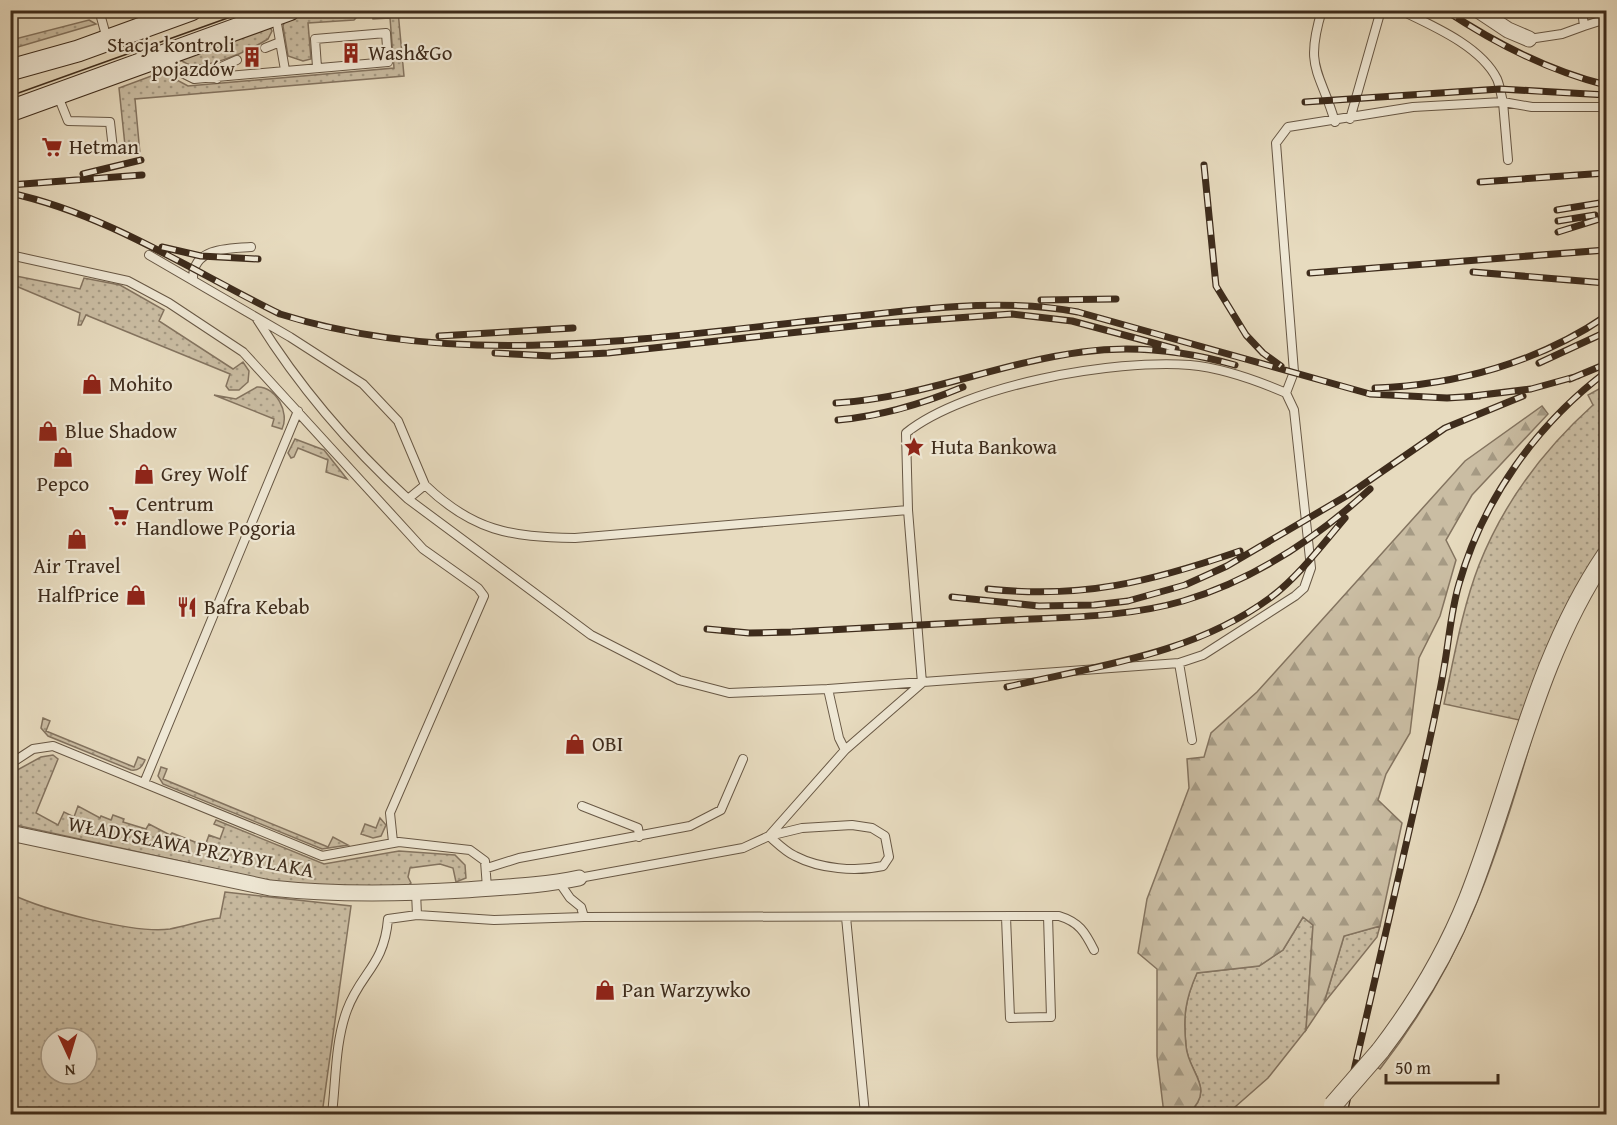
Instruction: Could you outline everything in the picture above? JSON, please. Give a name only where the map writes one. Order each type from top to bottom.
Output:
[{"type":"main road","points":[[10,69],[107,41],[191,10]]},
{"type":"main road","points":[[10,111],[282,13]]},
{"type":"street","points":[[1478,10],[1508,30],[1529,39]]},
{"type":"street","points":[[1328,1110],[1380,1051],[1420,994],[1453,934],[1476,879],[1546,668],[1573,610],[1606,555]]},
{"type":"street","name":"WŁADYSŁAWA PRZYBYLAKA","points":[[10,833],[270,888],[372,895],[487,888],[559,882],[579,878]]},
{"type":"lane","points":[[99,10],[107,41]]},
{"type":"lane","points":[[1322,10],[1312,44],[1313,58],[1315,71],[1335,122]]},
{"type":"lane","points":[[1350,119],[1381,10]]},
{"type":"lane","points":[[1400,10],[1456,38],[1497,78],[1503,102],[1508,160]]},
{"type":"lane","points":[[1582,10],[1584,26]]},
{"type":"lane","points":[[282,13],[280,42],[285,70]]},
{"type":"lane","points":[[1529,39],[1562,34],[1606,19]]},
{"type":"lane","points":[[165,55],[186,78],[217,79],[285,70],[388,62],[386,33],[315,39],[317,67]]},
{"type":"lane","points":[[265,48],[280,42]]},
{"type":"lane","points":[[217,79],[221,67],[237,60]]},
{"type":"lane","points":[[58,94],[68,121],[110,122],[114,149]]},
{"type":"lane","points":[[1286,393],[1294,372],[1276,143],[1288,127],[1335,122],[1413,107],[1503,102],[1532,107],[1599,107]]},
{"type":"lane","points":[[193,279],[193,270],[201,256],[223,248],[251,247]]},
{"type":"lane","points":[[10,255],[113,276],[141,287],[243,352],[423,549],[478,588],[484,596],[390,813],[393,842]]},
{"type":"lane","points":[[149,255],[193,279],[353,376],[375,394],[398,421],[425,485],[461,516],[494,530],[536,537],[575,538],[908,510]]},
{"type":"lane","points":[[256,317],[280,356],[375,468],[408,499],[591,635],[679,680],[729,693],[922,683],[1179,663],[1203,655],[1294,596],[1309,578],[1312,557],[1294,410],[1286,393],[1234,374],[1192,365],[1121,367],[1012,384],[931,416],[906,433],[908,510],[922,683]]},
{"type":"lane","points":[[144,783],[298,411]]},
{"type":"lane","points":[[408,499],[425,485]]},
{"type":"lane","points":[[1179,663],[1192,740]]},
{"type":"lane","points":[[769,836],[845,750],[922,683]]},
{"type":"lane","points":[[828,689],[839,738],[845,750]]},
{"type":"lane","points":[[10,764],[33,749],[53,746],[322,856],[393,842],[470,850],[481,856],[487,868],[487,888]]},
{"type":"lane","points":[[487,868],[519,858],[690,826],[721,810],[743,759]]},
{"type":"lane","points":[[582,806],[638,828],[639,837]]},
{"type":"lane","points":[[579,878],[743,848],[769,836],[819,826],[852,825],[872,828],[885,837],[889,857],[883,866],[868,870],[838,868],[795,857],[769,836]]},
{"type":"lane","points":[[559,882],[570,898],[581,907],[584,917]]},
{"type":"lane","points":[[416,892],[417,915]]},
{"type":"lane","points":[[332,1114],[340,1037],[351,1000],[380,957],[386,940],[388,919],[417,915],[494,920],[584,917],[1048,916],[1073,920],[1082,928],[1094,950]]},
{"type":"lane","points":[[1006,916],[1010,1018],[1051,1017],[1048,916]]},
{"type":"lane","points":[[846,917],[865,1114]]},
{"type":"green space","points":[[315,11],[398,11],[404,76],[135,99],[140,154],[126,155],[119,88],[162,72],[188,86],[394,68],[390,18],[373,19],[372,14],[359,15],[354,20],[308,23],[311,59],[303,61],[288,56],[283,26],[285,20]]},
{"type":"green space","points":[[89,20],[96,24],[11,49],[11,40]]},
{"type":"green space","points":[[269,25],[272,31],[268,39],[236,55],[209,64],[197,65],[186,63],[179,58]]},
{"type":"green space","points":[[11,275],[80,289],[84,278],[120,285],[164,310],[159,321],[233,369],[243,362],[249,371],[248,382],[239,390],[229,390],[226,386],[230,374],[86,315],[81,325],[78,325],[80,313],[11,284]]},
{"type":"green space","points":[[1606,385],[1606,540],[1558,622],[1519,720],[1444,704],[1468,599],[1479,565],[1500,520],[1542,459],[1593,405],[1588,395]]},
{"type":"green space","points":[[257,387],[270,391],[280,402],[284,416],[282,429],[272,426],[274,419],[214,395],[236,399]]},
{"type":"green space","points":[[1542,406],[1548,414],[1472,495],[1446,540],[1456,560],[1440,616],[1419,658],[1410,733],[1386,774],[1378,800],[1402,823],[1380,926],[1344,936],[1324,1003],[1306,1030],[1313,925],[1303,917],[1283,950],[1259,966],[1197,973],[1187,1000],[1185,1026],[1188,1056],[1199,1080],[1200,1096],[1188,1114],[1164,1114],[1157,1056],[1157,969],[1138,953],[1147,899],[1189,788],[1187,759],[1204,757],[1211,733],[1257,692],[1465,461]]},
{"type":"green space","points":[[295,439],[324,450],[347,479],[326,472],[328,460],[298,448],[294,457],[291,458],[288,453]]},
{"type":"green space","points":[[43,718],[50,721],[46,731],[134,767],[138,757],[145,760],[143,765],[136,770],[131,770],[48,736],[41,728]]},
{"type":"green space","points":[[1531,741],[1504,830],[1472,913],[1433,991],[1380,1069],[1377,1067],[1396,1043]]},
{"type":"green space","points":[[53,755],[58,759],[36,813],[58,825],[64,812],[74,817],[78,806],[100,818],[101,816],[111,820],[113,815],[124,819],[123,822],[146,829],[149,824],[170,835],[172,833],[205,846],[209,835],[220,839],[224,828],[214,824],[216,820],[324,864],[399,851],[455,855],[465,865],[466,878],[456,882],[453,868],[440,864],[410,868],[408,877],[411,883],[406,887],[285,884],[11,824],[10,774],[41,757]]},
{"type":"green space","points":[[161,767],[167,769],[163,779],[328,847],[333,837],[348,845],[322,849],[163,784],[158,776]]},
{"type":"green space","points":[[380,818],[386,825],[381,836],[373,838],[361,834],[365,824],[376,828]]},
{"type":"green space","points":[[225,892],[351,906],[322,1114],[11,1114],[11,894],[66,913],[135,928],[170,929],[220,918]]},
{"type":"green space","points":[[1303,917],[1313,925],[1306,1030],[1268,1078],[1227,1114],[1188,1114],[1196,1105],[1201,1088],[1188,1056],[1185,1026],[1187,1000],[1197,973],[1259,966],[1283,950]]},
{"type":"green space","points":[[1380,926],[1377,937],[1324,1003],[1344,936]]},
{"type":"tram line","points":[[10,96],[250,10]]},
{"type":"railway","points":[[1445,10],[1523,55],[1563,72],[1606,85]]},
{"type":"railway","points":[[1305,102],[1500,89],[1606,95]]},
{"type":"railway","points":[[83,174],[141,160]]},
{"type":"railway","points":[[1204,165],[1216,286],[1246,335],[1263,353],[1281,366]]},
{"type":"railway","points":[[1480,182],[1606,173]]},
{"type":"railway","points":[[10,185],[142,175]]},
{"type":"railway","points":[[10,193],[46,202],[115,229],[280,314],[348,331],[418,341],[487,345],[628,340],[958,306],[1018,305],[1078,312],[1370,394],[1447,398],[1479,396]]},
{"type":"railway","points":[[1557,210],[1606,202]]},
{"type":"railway","points":[[1558,221],[1595,215]]},
{"type":"railway","points":[[1558,232],[1606,217]]},
{"type":"railway","points":[[162,247],[201,256],[258,259]]},
{"type":"railway","points":[[1310,273],[1606,250]]},
{"type":"railway","points":[[1473,272],[1606,283]]},
{"type":"railway","points":[[1041,300],[1116,299]]},
{"type":"railway","points":[[495,353],[552,356],[608,353],[872,324],[1012,314],[1072,321],[1176,349]]},
{"type":"railway","points":[[1375,388],[1436,382],[1496,368],[1553,346],[1606,316]]},
{"type":"railway","points":[[439,336],[573,328]]},
{"type":"railway","points":[[1539,363],[1606,332]]},
{"type":"railway","points":[[836,403],[868,400],[929,388],[1051,357],[1101,350],[1139,349],[1178,353],[1235,365]]},
{"type":"railway","points":[[1570,379],[1606,364]]},
{"type":"railway","points":[[1344,1114],[1431,735],[1456,594],[1469,553],[1498,493],[1535,440],[1557,415],[1606,372]]},
{"type":"railway","points":[[1473,396],[1531,389],[1578,376]]},
{"type":"railway","points":[[838,420],[870,416],[902,408],[963,387]]},
{"type":"railway","points":[[952,597],[1039,606],[1094,605],[1128,601],[1185,585],[1227,566],[1348,495],[1445,428],[1523,396]]},
{"type":"railway","points":[[707,629],[749,633],[792,632],[1076,617],[1162,606],[1183,601],[1234,582],[1283,556],[1328,524],[1370,489]]},
{"type":"railway","points":[[1007,687],[1144,656],[1210,633],[1241,617],[1281,589],[1310,560],[1345,518]]},
{"type":"railway","points":[[988,589],[1022,592],[1086,590],[1146,579],[1240,551]]},
{"type":"place","name":"Wash&Go","points":[[351,53]]},
{"type":"place","name":"Stacja kontroli pojazdów","points":[[252,57]]},
{"type":"place","name":"Hetman","points":[[52,147]]},
{"type":"place","name":"Mohito","points":[[92,384]]},
{"type":"place","name":"Blue Shadow","points":[[48,431]]},
{"type":"place","name":"Huta Bankowa","points":[[914,447]]},
{"type":"place","name":"Pepco","points":[[63,457]]},
{"type":"place","name":"Grey Wolf","points":[[144,474]]},
{"type":"place","name":"Centrum Handlowe Pogoria","points":[[119,516]]},
{"type":"place","name":"Air Travel","points":[[77,539]]},
{"type":"place","name":"HalfPrice","points":[[136,595]]},
{"type":"place","name":"Bafra Kebab","points":[[187,607]]},
{"type":"place","name":"OBI","points":[[575,744]]},
{"type":"place","name":"Pan Warzywko","points":[[605,990]]}]
